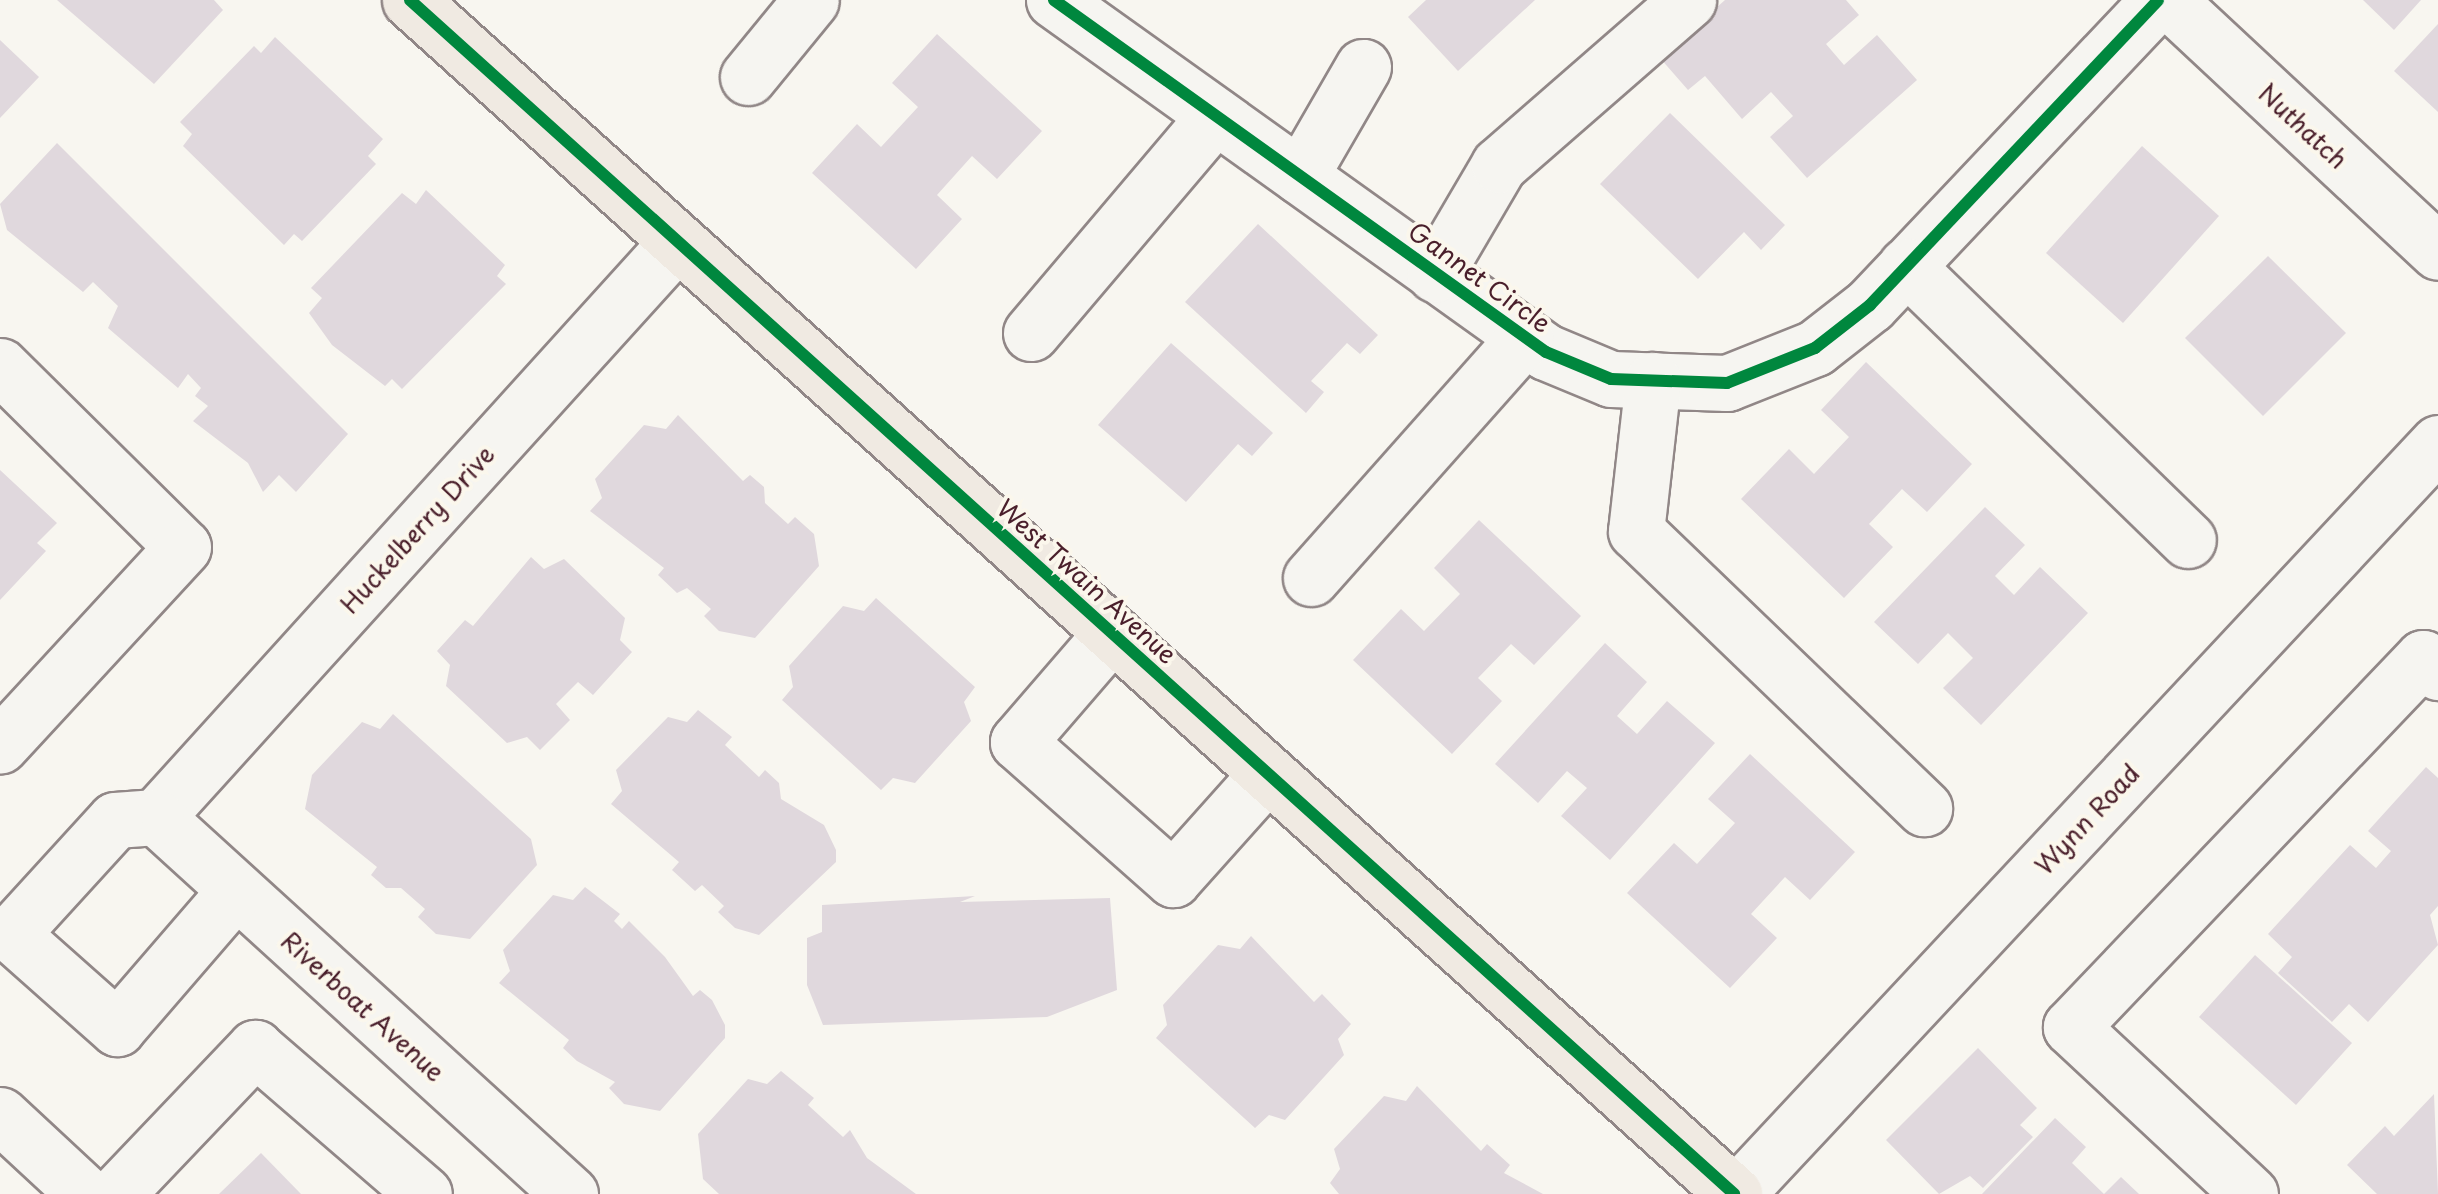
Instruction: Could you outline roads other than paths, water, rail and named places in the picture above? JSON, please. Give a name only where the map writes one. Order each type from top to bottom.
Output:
[{"type":"main road","name":"West Twain Avenue","points":[[410,0],[1736,1194]]},
{"type":"street","points":[[748,77],[811,0]]},
{"type":"street","name":"Gannet Circle","points":[[1054,0],[1525,337],[1611,379],[1727,383],[1815,348],[1906,266],[2158,0]]},
{"type":"street","points":[[1435,274],[1499,165],[1688,0]]},
{"type":"street","name":"Nuthatch","points":[[2168,0],[2438,252]]},
{"type":"street","points":[[1300,176],[1363,66]]},
{"type":"street","points":[[1031,333],[1216,116]]},
{"type":"street","name":"Huckelberry Drive","points":[[156,817],[677,242]]},
{"type":"street","points":[[1906,266],[2188,540]]},
{"type":"street","points":[[1310,578],[1525,337]]},
{"type":"street","points":[[0,366],[182,547],[0,745]]},
{"type":"street","points":[[1652,380],[1636,531],[1924,808]]},
{"type":"street","name":"Wynn Road","points":[[1736,1194],[2438,443]]},
{"type":"street","points":[[1112,633],[1018,742],[1173,879],[1267,774]]},
{"type":"street","points":[[2250,1194],[2071,1027],[2422,658],[2438,672]]},
{"type":"street","points":[[156,817],[116,820],[10,934],[117,1028],[236,890]]},
{"type":"street","name":"Riverboat Avenue","points":[[156,817],[570,1194]]},
{"type":"street","points":[[116,1194],[255,1048],[424,1194]]},
{"type":"street","points":[[0,1115],[85,1194]]}]
